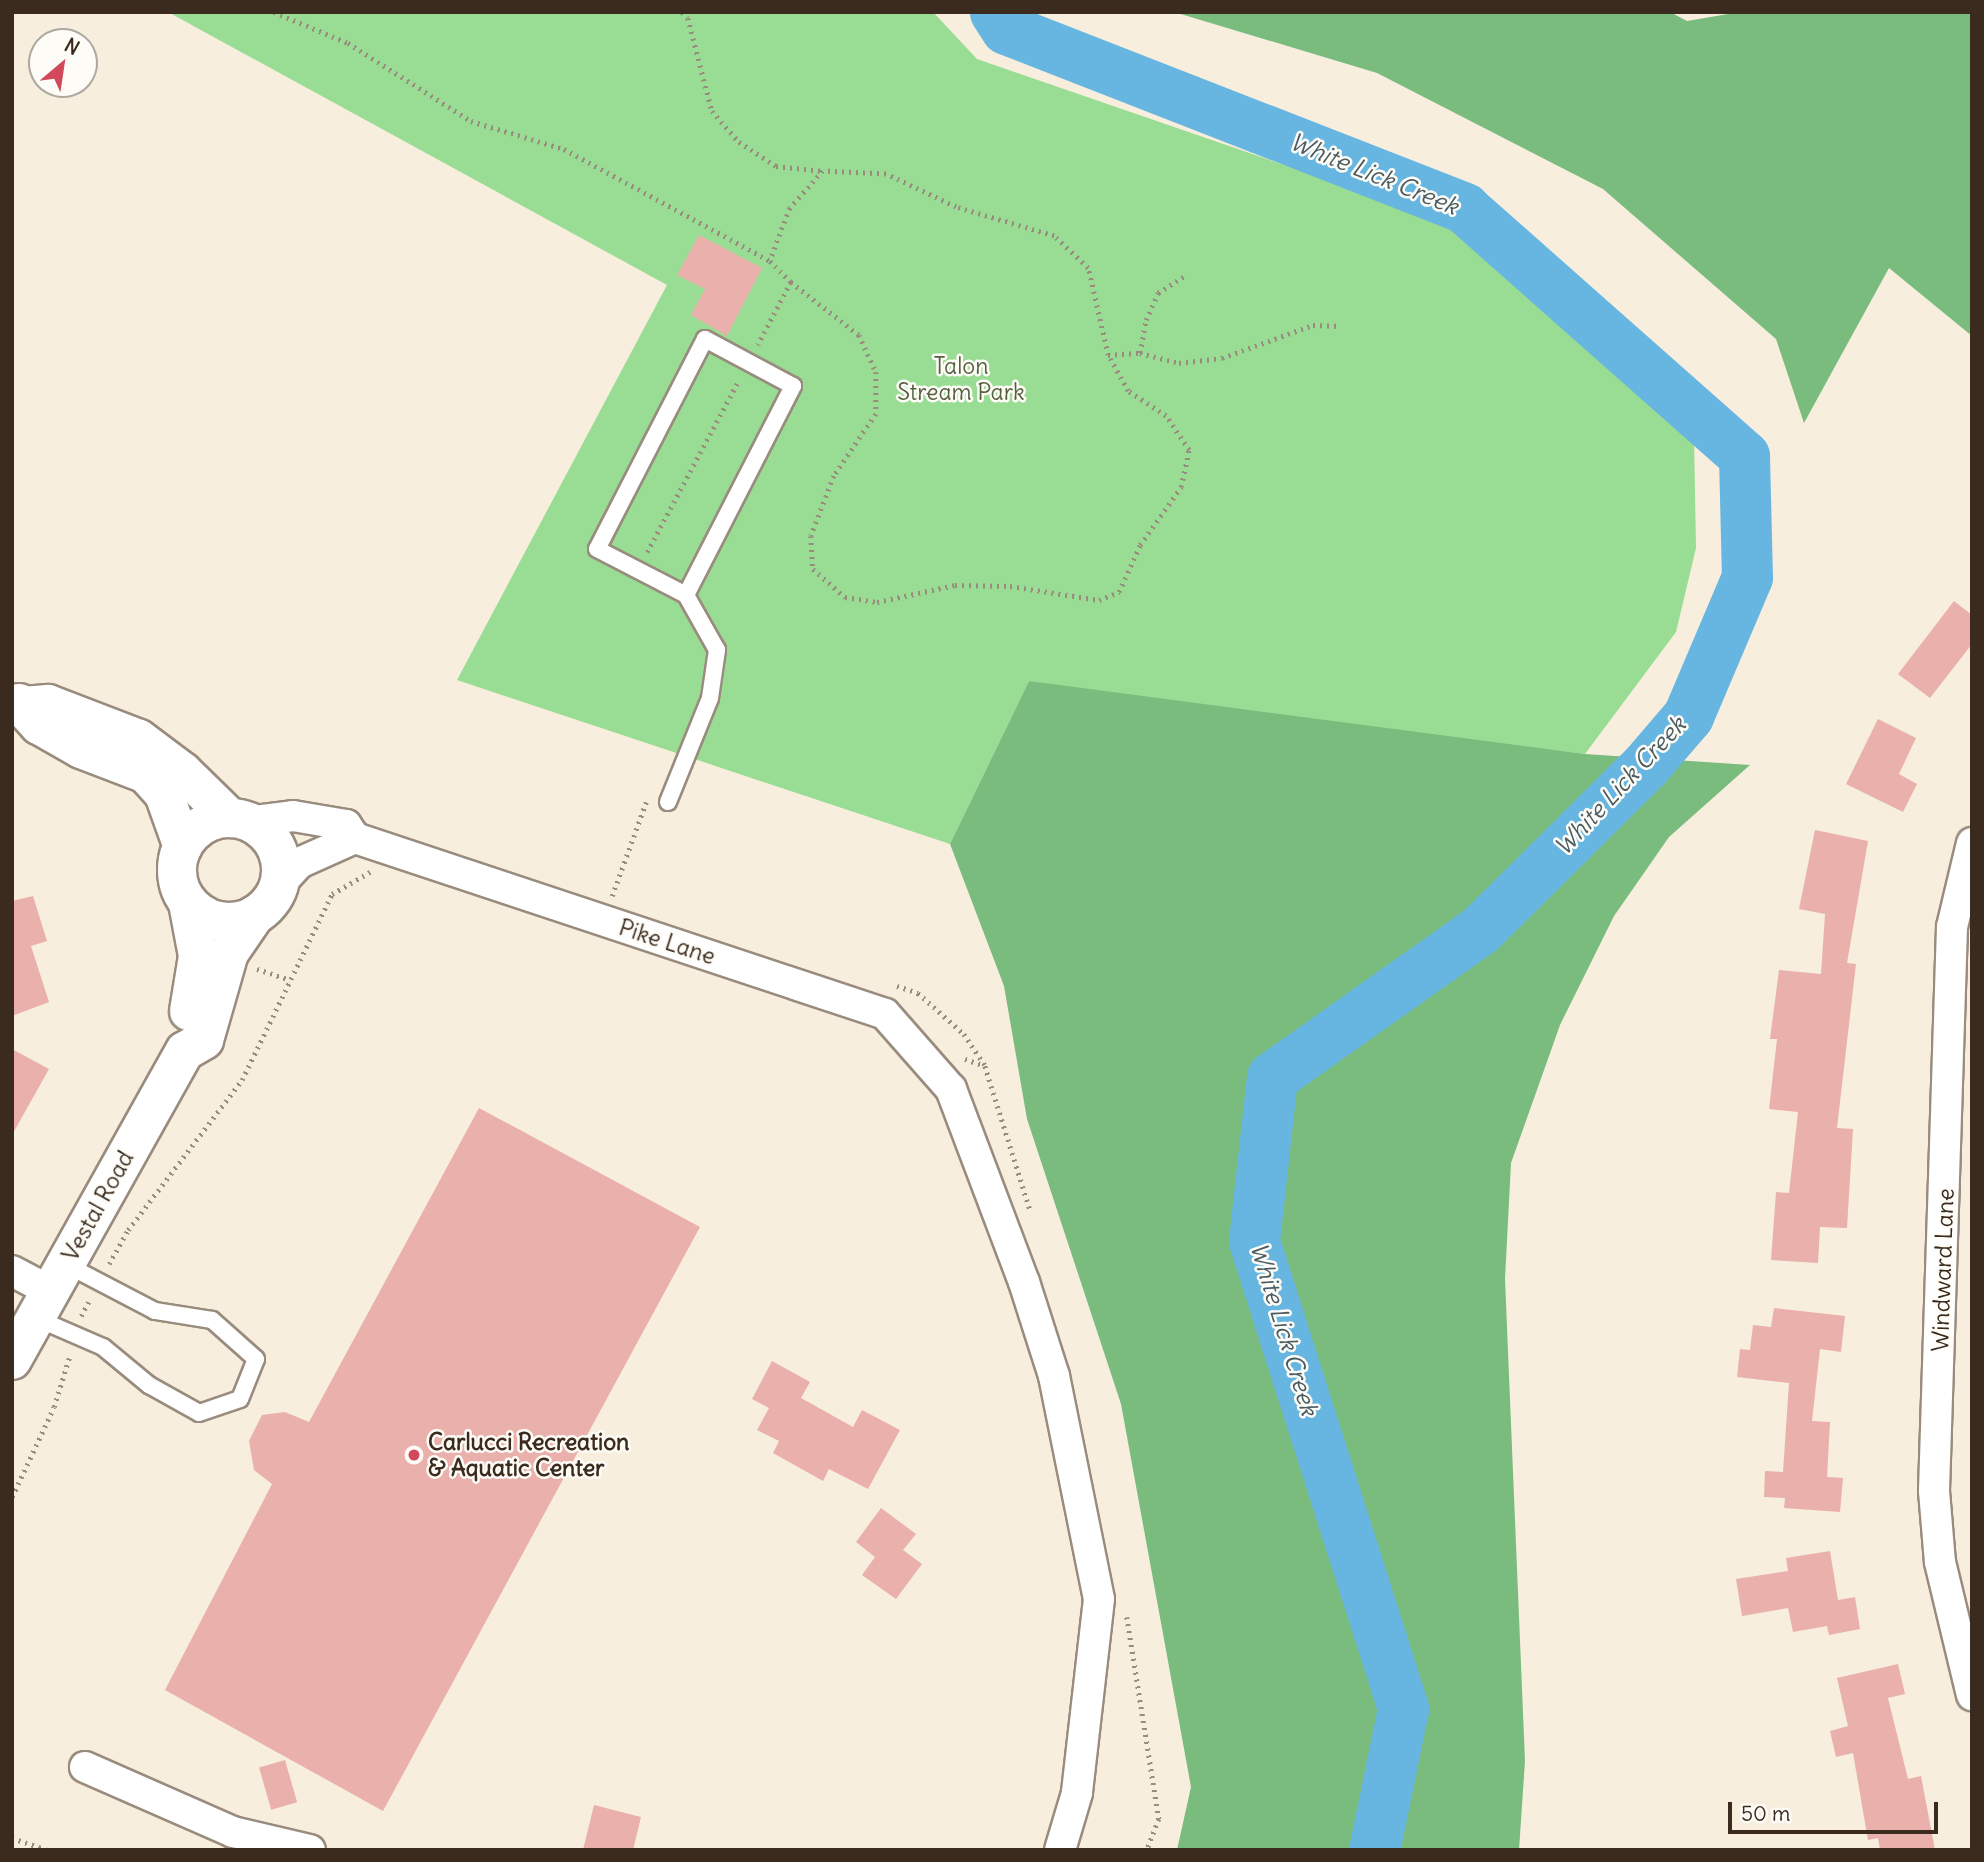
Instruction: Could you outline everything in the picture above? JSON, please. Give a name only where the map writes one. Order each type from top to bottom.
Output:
[{"type":"street","points":[[18,703],[48,704],[139,739],[183,772],[239,820],[274,845],[280,863],[266,901]]},
{"type":"street","points":[[18,703],[39,725],[81,749],[146,774],[171,808],[183,847]]},
{"type":"street","name":"Pike Lane","points":[[239,820],[293,816],[324,819],[346,825],[355,838],[885,1014],[951,1089],[1022,1276],[1054,1376],[1099,1599],[1077,1793],[1060,1850]]},
{"type":"street","points":[[239,820],[200,827],[183,847],[177,874],[188,903],[216,921],[266,901],[299,863],[355,838]]},
{"type":"street","name":"Windward Lane","points":[[1972,843],[1952,928],[1934,1491],[1940,1562],[1972,1695]]},
{"type":"street","name":"Vestal Road","points":[[12,1360],[185,1051],[204,1040],[229,953],[266,901]]},
{"type":"street","name":"Vestal Road","points":[[185,1051],[182,1028],[191,1006],[198,956],[188,903]]},
{"type":"street","points":[[12,1271],[50,1291]]},
{"type":"street","points":[[85,1767],[233,1832],[310,1850]]},
{"type":"lane","points":[[668,802],[710,698],[717,650],[686,595],[597,549],[705,339],[793,386],[686,595]]},
{"type":"lane","points":[[50,1291],[212,1320],[256,1359],[240,1399],[199,1413],[149,1385],[103,1347],[50,1291]]},
{"type":"path","points":[[274,12],[348,43],[471,121],[564,149],[770,261],[790,208],[823,171]]},
{"type":"path","points":[[682,12],[688,18],[712,111],[739,142],[776,166],[886,174],[956,207],[1054,236],[1088,268],[1108,355],[1128,391],[1166,416],[1189,450],[1181,487],[1140,545],[1119,592],[1099,600],[1010,586],[955,585],[877,602],[845,597],[813,569],[811,536],[834,476],[876,414],[876,372],[859,335],[791,282]]},
{"type":"path","points":[[1140,354],[1146,320],[1158,293],[1186,275]]},
{"type":"path","points":[[1108,355],[1140,354],[1179,363],[1222,358],[1313,325],[1340,326]]},
{"type":"path","points":[[108,1266],[128,1230],[242,1080],[332,894],[374,870]]},
{"type":"path","points":[[964,1034],[985,1066]]},
{"type":"path","points":[[78,1327],[95,1290]]},
{"type":"path","points":[[12,1496],[54,1407],[74,1340]]},
{"type":"path","points":[[12,1838],[46,1850]]},
{"type":"green space","name":"Talon Stream Park","points":[[168,12],[933,12],[977,59],[1450,222],[1583,334],[1694,437],[1696,548],[1676,632],[1585,754],[1224,711],[1029,681],[950,844],[457,680],[667,285]]},
{"type":"green space","points":[[1174,12],[1670,12],[1687,21],[1740,12],[1972,12],[1972,336],[1889,268],[1804,423],[1776,339],[1603,189],[1377,73]]},
{"type":"green space","points":[[1029,681],[1585,754],[1750,765],[1669,837],[1614,916],[1560,1025],[1511,1163],[1505,1279],[1525,1761],[1519,1850],[1177,1850],[1191,1787],[1121,1404],[1027,1119],[1004,986],[950,844]]},
{"type":"building","points":[[699,235],[762,268],[727,336],[691,315],[705,289],[677,275]]},
{"type":"building","points":[[1954,601],[1972,615],[1972,644],[1930,698],[1898,674]]},
{"type":"building","points":[[1878,719],[1916,738],[1899,774],[1917,784],[1903,812],[1846,784]]},
{"type":"building","points":[[1815,830],[1868,841],[1847,963],[1856,964],[1837,1128],[1853,1129],[1847,1228],[1820,1227],[1818,1263],[1771,1260],[1776,1192],[1789,1193],[1798,1112],[1769,1109],[1777,1039],[1770,1039],[1779,970],[1821,974],[1825,914],[1799,909]]},
{"type":"building","points":[[33,896],[47,941],[31,946],[49,1002],[12,1016],[12,901]]},
{"type":"building","points":[[12,1049],[49,1069],[12,1135]]},
{"type":"building","name":"Carlucci Recreation & Aquatic Center","points":[[479,1108],[700,1227],[383,1811],[165,1690],[272,1484],[254,1470],[249,1441],[262,1415],[285,1412],[309,1422]]},
{"type":"building","points":[[1774,1308],[1845,1316],[1841,1352],[1820,1349],[1812,1421],[1830,1422],[1827,1477],[1843,1478],[1840,1512],[1784,1508],[1785,1498],[1764,1497],[1765,1471],[1783,1472],[1789,1383],[1737,1377],[1740,1349],[1750,1350],[1753,1325],[1771,1327]]},
{"type":"building","points":[[772,1361],[810,1382],[801,1398],[853,1427],[862,1410],[900,1430],[868,1489],[829,1469],[823,1481],[773,1453],[779,1441],[757,1430],[769,1408],[752,1399]]},
{"type":"building","points":[[881,1508],[916,1534],[903,1550],[922,1564],[896,1599],[862,1575],[875,1557],[856,1542]]},
{"type":"building","points":[[1830,1551],[1838,1600],[1855,1597],[1860,1629],[1829,1635],[1827,1626],[1793,1632],[1788,1608],[1742,1616],[1736,1579],[1788,1571],[1786,1558]]},
{"type":"building","points":[[1898,1664],[1905,1694],[1888,1698],[1908,1779],[1921,1776],[1935,1850],[1880,1850],[1878,1838],[1868,1840],[1853,1753],[1836,1757],[1830,1731],[1848,1726],[1837,1678]]},
{"type":"building","points":[[285,1760],[297,1802],[271,1810],[259,1767]]},
{"type":"building","points":[[594,1805],[641,1817],[633,1850],[583,1850]]},
{"type":"waterway","name":"White Lick Creek","points":[[995,12],[1006,29],[1464,208],[1744,456],[1747,577],[1688,716],[1645,766],[1481,929],[1272,1077],[1254,1241],[1403,1709],[1374,1850]]},
{"type":"place","name":"Carlucci Recreation & Aquatic Center","points":[[414,1455]]}]
